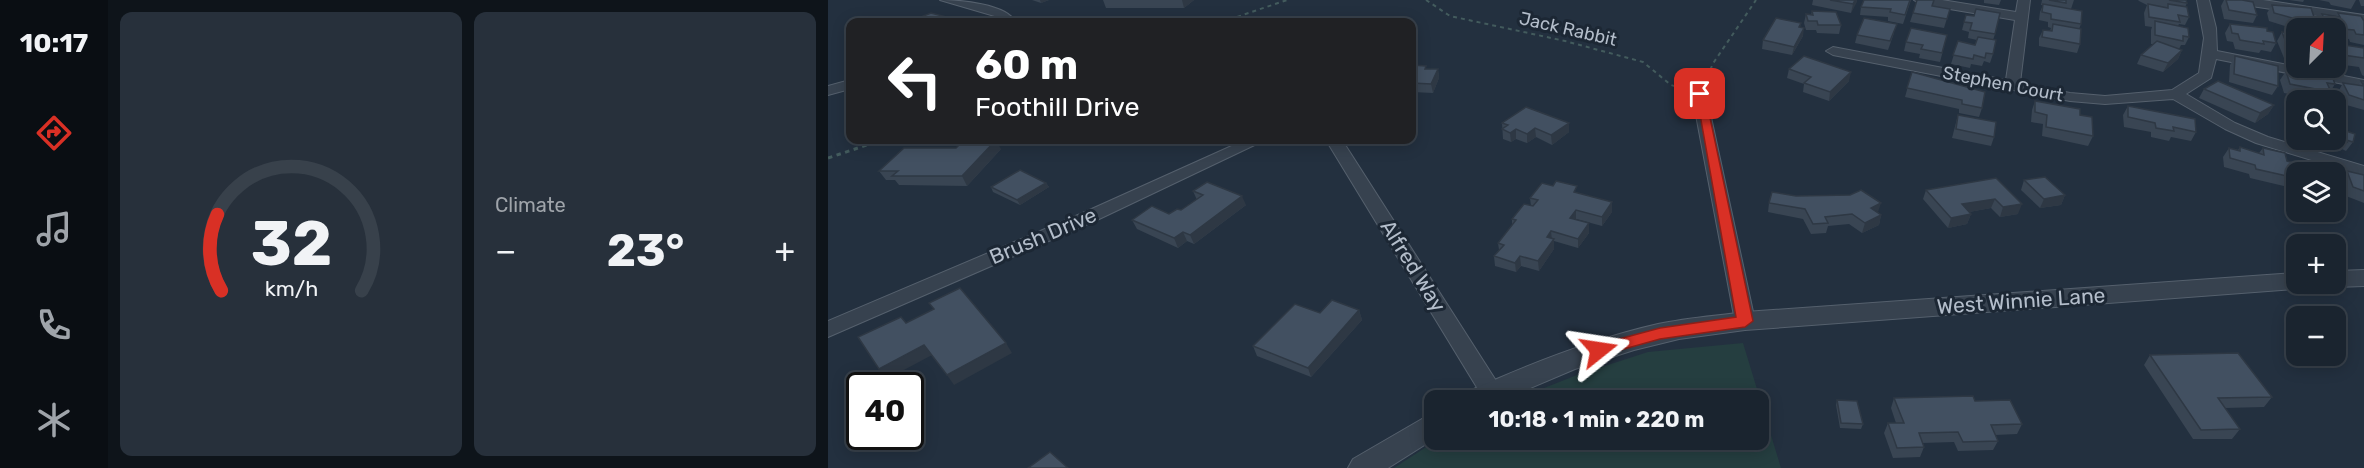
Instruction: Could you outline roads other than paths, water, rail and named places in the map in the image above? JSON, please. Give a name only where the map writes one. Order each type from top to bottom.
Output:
[{"type":"street","points":[[946,0],[1002,14],[1007,18]]},
{"type":"street","points":[[1920,0],[2022,17]]},
{"type":"street","points":[[2012,86],[2024,0]]},
{"type":"street","points":[[2203,0],[2209,19],[2213,54],[2206,75],[2176,94],[2230,126],[2262,140],[2364,171]]},
{"type":"street","points":[[2238,0],[2364,19]]},
{"type":"street","name":"Stephen Court","points":[[1833,51],[2070,97],[2105,100],[2176,94]]},
{"type":"street","points":[[2213,54],[2364,84]]},
{"type":"street","points":[[828,91],[846,85]]},
{"type":"street","points":[[1700,94],[1745,321]]},
{"type":"street","name":"Brush Drive","points":[[828,329],[1091,216],[1248,144]]},
{"type":"street","name":"Alfred Way","points":[[1336,144],[1480,390]]},
{"type":"street","points":[[2346,279],[2364,278]]},
{"type":"street","name":"West Winnie Lane","points":[[1499,390],[1544,369],[1599,350],[1660,334],[1745,321],[2286,282]]},
{"type":"street","points":[[1363,468],[1424,430]]}]
